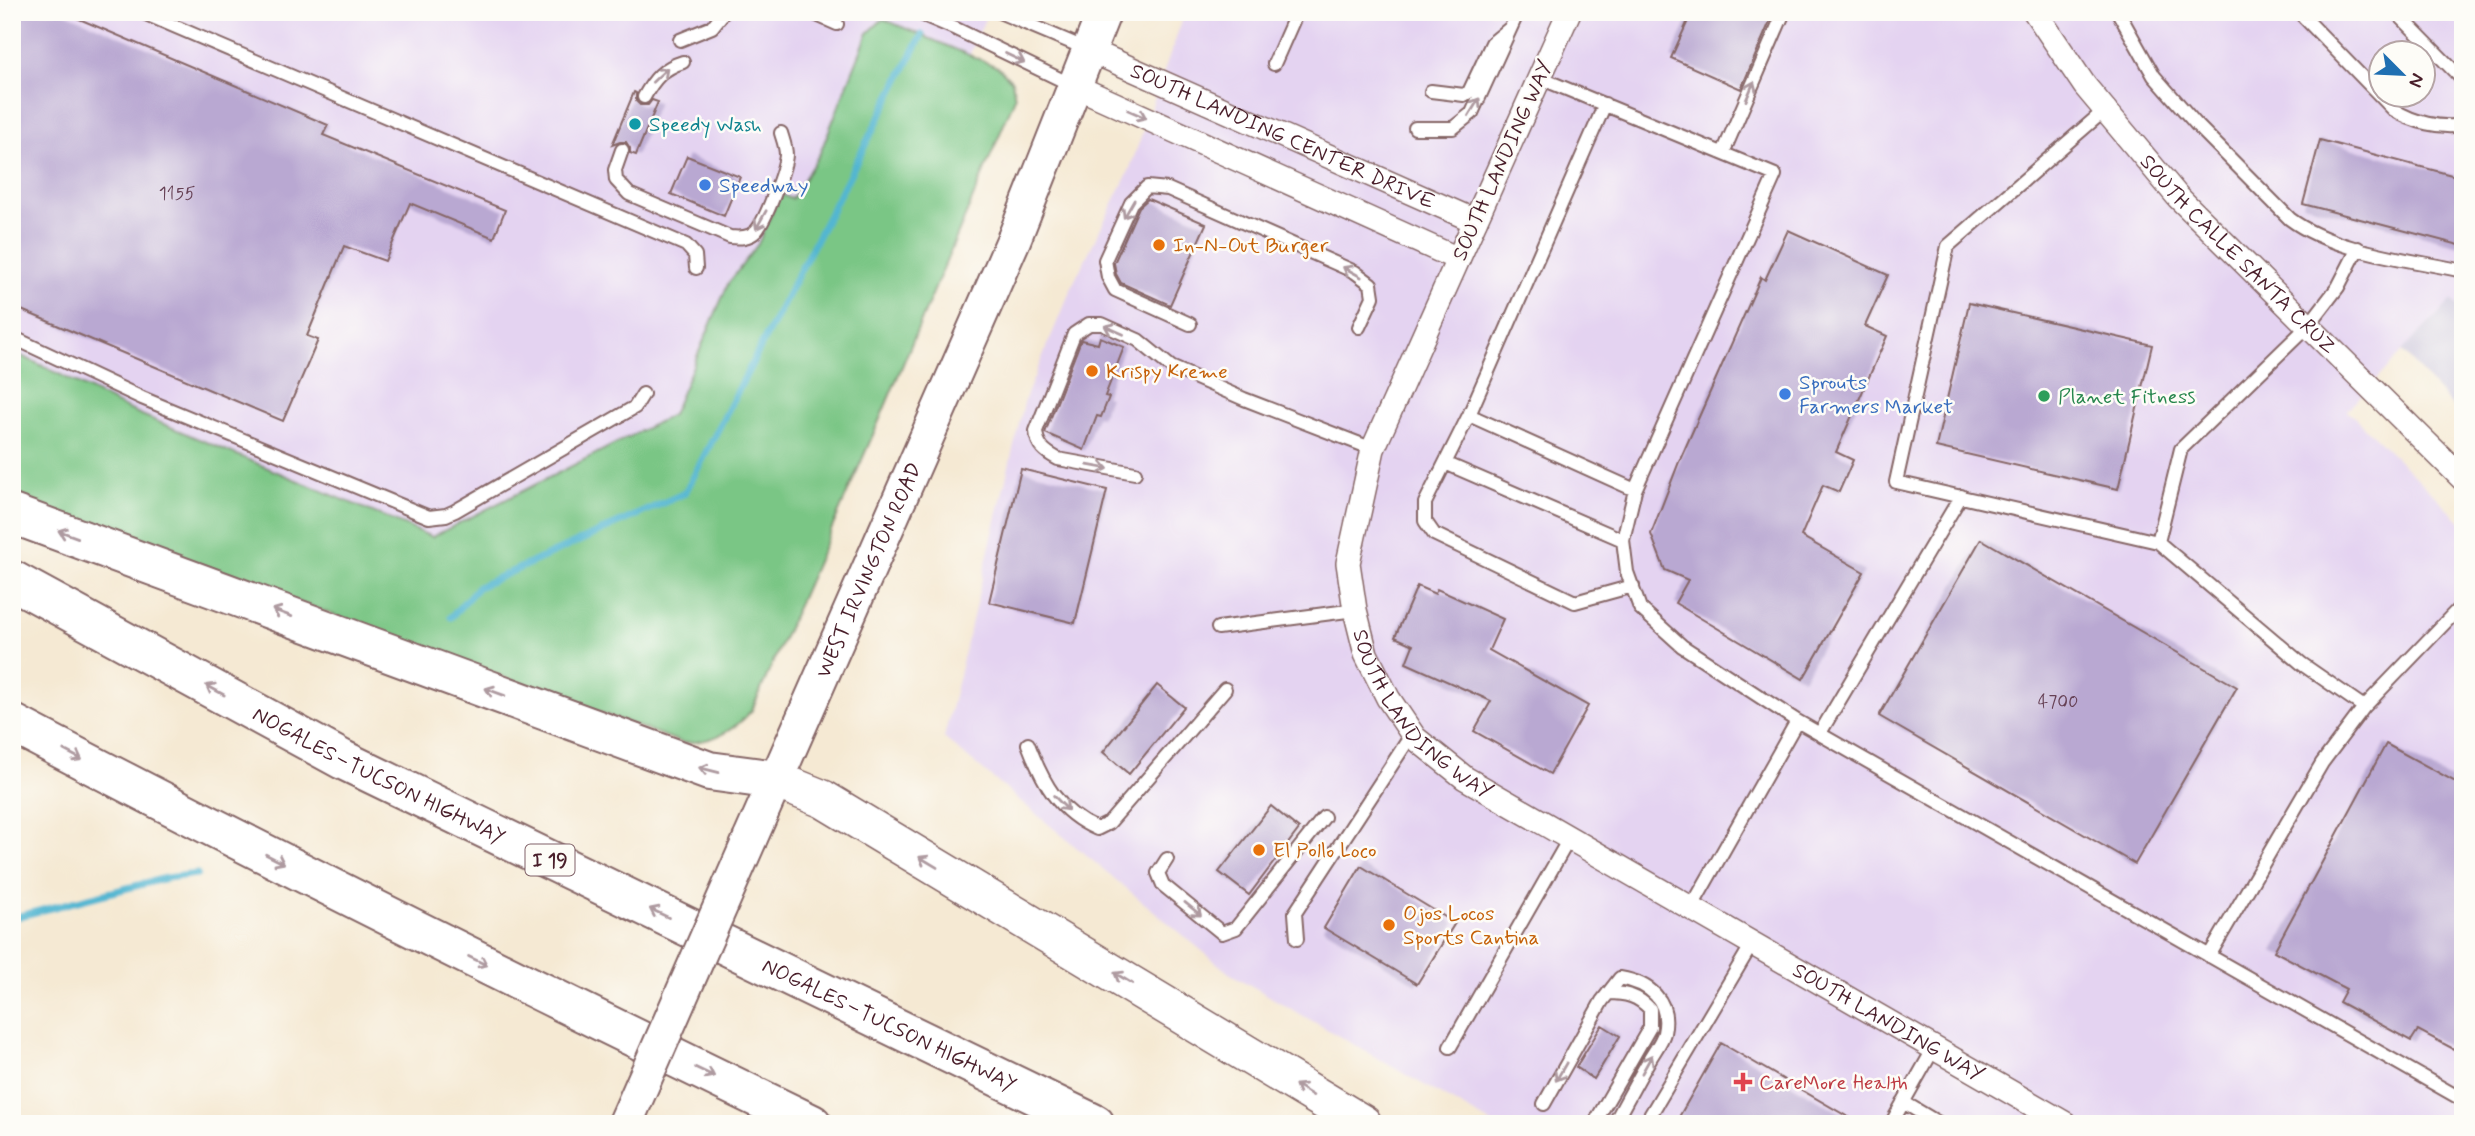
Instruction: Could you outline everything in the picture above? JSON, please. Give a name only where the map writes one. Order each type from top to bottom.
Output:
[{"type":"highway","points":[[12,514],[709,771],[776,780]]},
{"type":"highway","name":"NOGALES–TUCSON HIGHWAY","points":[[12,579],[343,760],[1095,1124]]},
{"type":"highway","points":[[12,723],[377,911],[812,1124]]},
{"type":"main road","name":"WEST IRVINGTON ROAD","points":[[625,1124],[1014,239],[1104,12]]},
{"type":"main road","points":[[776,780],[823,799],[1363,1124]]},
{"type":"street","name":"SOUTH LANDING WAY","points":[[1569,12],[1373,449],[1348,563],[1355,610],[1366,654],[1388,698],[1412,734],[1465,778],[2066,1124]]},
{"type":"street","name":"SOUTH CALLE SANTA CRUZ","points":[[2035,12],[2085,86],[2178,197],[2463,479]]},
{"type":"street","name":"SOUTH LANDING CENTER DRIVE","points":[[1089,50],[1475,221]]},
{"type":"street","name":"SOUTH LANDING CENTER DRIVE","points":[[1075,86],[1458,259]]},
{"type":"lane","points":[[141,12],[687,245],[695,256],[696,268]]},
{"type":"lane","points":[[680,40],[712,27],[724,12]]},
{"type":"lane","points":[[810,12],[837,24]]},
{"type":"lane","points":[[916,12],[1075,86]]},
{"type":"lane","points":[[999,12],[1089,50]]},
{"type":"lane","points":[[1274,64],[1297,12]]},
{"type":"lane","points":[[1415,128],[1453,128],[1472,113],[1518,12]]},
{"type":"lane","points":[[1723,153],[1784,12]]},
{"type":"lane","points":[[2118,12],[2154,76],[2196,124],[2290,219],[2306,231],[2358,248],[2463,271]]},
{"type":"lane","points":[[2299,12],[2394,110],[2412,121],[2463,125]]},
{"type":"lane","points":[[2396,12],[2463,80]]},
{"type":"lane","points":[[1432,91],[1464,95],[1469,92],[1492,43],[1511,27]]},
{"type":"lane","points":[[644,97],[663,70],[683,62]]},
{"type":"lane","points":[[1539,78],[1775,174],[1635,490],[1623,540],[1627,572],[1640,608],[1682,646],[1797,720],[2463,1101]]},
{"type":"lane","points":[[1605,104],[1469,415],[1425,503],[1425,522],[1434,534],[1575,602],[1633,586]]},
{"type":"lane","points":[[2105,110],[1948,246],[1896,482],[2158,542],[2302,664],[2364,708]]},
{"type":"lane","points":[[622,150],[615,170],[616,180],[629,194],[730,237],[740,238],[749,236],[761,223],[782,175],[786,155],[781,133]]},
{"type":"lane","points":[[1190,324],[1115,290],[1108,277],[1105,260],[1131,203],[1147,187],[1168,189],[1355,272],[1371,284],[1373,298],[1359,327]]},
{"type":"lane","points":[[2158,542],[2181,449],[2308,326],[2338,287],[2358,248]]},
{"type":"lane","points":[[1135,473],[1058,459],[1036,440],[1036,431],[1074,334],[1089,324],[1102,324],[1138,340],[1171,367],[1244,399],[1373,449]]},
{"type":"lane","points":[[12,337],[142,398],[429,517],[446,515],[479,498],[628,412],[635,407],[643,394]]},
{"type":"lane","points":[[1469,415],[1635,490]]},
{"type":"lane","points":[[1445,463],[1623,540]]},
{"type":"lane","points":[[1820,733],[1961,496]]},
{"type":"lane","points":[[2209,956],[2322,763],[2364,708],[2463,604]]},
{"type":"lane","points":[[1218,628],[1355,610]]},
{"type":"lane","points":[[1028,744],[1041,778],[1056,800],[1083,823],[1097,829],[1110,823],[1225,689]]},
{"type":"lane","points":[[1691,908],[1797,720]]},
{"type":"lane","points":[[1297,939],[1294,913],[1412,734]]},
{"type":"lane","points":[[1167,859],[1158,873],[1163,885],[1222,933],[1236,929],[1324,817]]},
{"type":"lane","points":[[1450,1047],[1569,839]]},
{"type":"lane","points":[[1645,1124],[1752,944]]},
{"type":"lane","points":[[1544,1104],[1608,993],[1620,978],[1636,981],[1648,987],[1659,998],[1664,1014],[1664,1034],[1614,1124]]},
{"type":"lane","points":[[1594,1124],[1650,1027],[1650,1009],[1642,1000],[1631,995],[1608,993]]},
{"type":"lane","points":[[1891,1124],[1934,1048]]},
{"type":"lane","points":[[1903,1102],[1940,1124]]},
{"type":"shaded area","points":[[12,12],[988,12],[719,638],[12,403]]},
{"type":"shaded area","points":[[1185,12],[2449,12],[2463,26],[2463,311],[2452,301],[2347,410],[2463,523],[2463,1124],[1492,1124],[1229,973],[944,738],[1025,399],[1073,284],[1129,171]]},
{"type":"shaded area","points":[[2452,300],[2463,311],[2463,418],[2402,351]]},
{"type":"green space","points":[[883,19],[998,67],[1012,81],[1015,98],[879,421],[752,710],[730,730],[704,741],[683,743],[12,497],[12,352],[130,410],[432,537],[672,415],[728,284],[758,244],[780,194],[792,199],[820,153],[868,33]]},
{"type":"building","points":[[12,12],[63,12],[328,125],[323,135],[505,210],[494,238],[410,203],[385,261],[344,246],[307,336],[318,340],[283,421],[12,306]]},
{"type":"building","points":[[1692,12],[1774,12],[1741,89],[1671,58]]},
{"type":"building","name":"Speedy Wash","points":[[634,92],[640,105],[648,105],[652,100],[658,102],[636,155],[630,153],[626,142],[612,145]]},
{"type":"building","points":[[2320,140],[2463,178],[2463,246],[2303,204]]},
{"type":"building","name":"Speedway","points":[[687,156],[740,177],[724,216],[671,194]]},
{"type":"building","name":"In-N-Out Burger","points":[[1148,199],[1206,224],[1170,305],[1121,283],[1116,274],[1114,263],[1139,207]]},
{"type":"building","points":[[1788,230],[1888,275],[1865,326],[1887,336],[1836,452],[1853,460],[1839,492],[1823,485],[1801,536],[1864,572],[1803,679],[1675,603],[1688,580],[1665,570],[1651,534],[1679,462],[1761,277],[1765,280]]},
{"type":"building","name":"Planet Fitness","points":[[1969,303],[2152,345],[2118,489],[1936,447]]},
{"type":"building","name":"Krispy Kreme","points":[[1100,337],[1124,347],[1105,396],[1109,397],[1101,417],[1097,416],[1084,450],[1045,433],[1081,340],[1098,344]]},
{"type":"building","points":[[1021,469],[1107,490],[1075,623],[989,602]]},
{"type":"building","points":[[1981,539],[2237,687],[2135,864],[1879,716]]},
{"type":"building","points":[[1417,586],[1435,594],[1437,589],[1503,619],[1489,650],[1588,706],[1550,774],[1474,731],[1491,701],[1406,663],[1413,645],[1395,637]]},
{"type":"building","points":[[1157,685],[1184,707],[1129,774],[1103,752]]},
{"type":"building","points":[[2386,744],[2463,786],[2463,1054],[2418,1030],[2411,1041],[2339,1002],[2346,989],[2274,951]]},
{"type":"building","name":"El Pollo Loco","points":[[1271,806],[1299,829],[1249,895],[1219,872]]},
{"type":"building","name":"Ojos Locos Sports Cantina","points":[[1361,866],[1455,923],[1417,984],[1324,928]]},
{"type":"building","points":[[1602,1025],[1620,1036],[1594,1079],[1576,1067]]},
{"type":"building","name":"CareMore Health","points":[[1721,1043],[1860,1124],[1675,1124]]},
{"type":"waterway","points":[[451,617],[478,587],[685,493],[922,35]]},
{"type":"waterway","points":[[12,918],[166,878],[197,874]]},
{"type":"place","name":"Speedy Wash","points":[[635,124]]},
{"type":"place","name":"Speedway","points":[[705,185]]},
{"type":"place","name":"In-N-Out Burger","points":[[1159,245]]},
{"type":"place","name":"Krispy Kreme","points":[[1092,371]]},
{"type":"place","name":"Sprouts Farmers Market","points":[[1785,394]]},
{"type":"place","name":"Planet Fitness","points":[[2044,396]]},
{"type":"place","name":"El Pollo Loco","points":[[1259,850]]},
{"type":"place","name":"Ojos Locos Sports Cantina","points":[[1389,925]]},
{"type":"place","name":"CareMore Health","points":[[1743,1082]]}]
